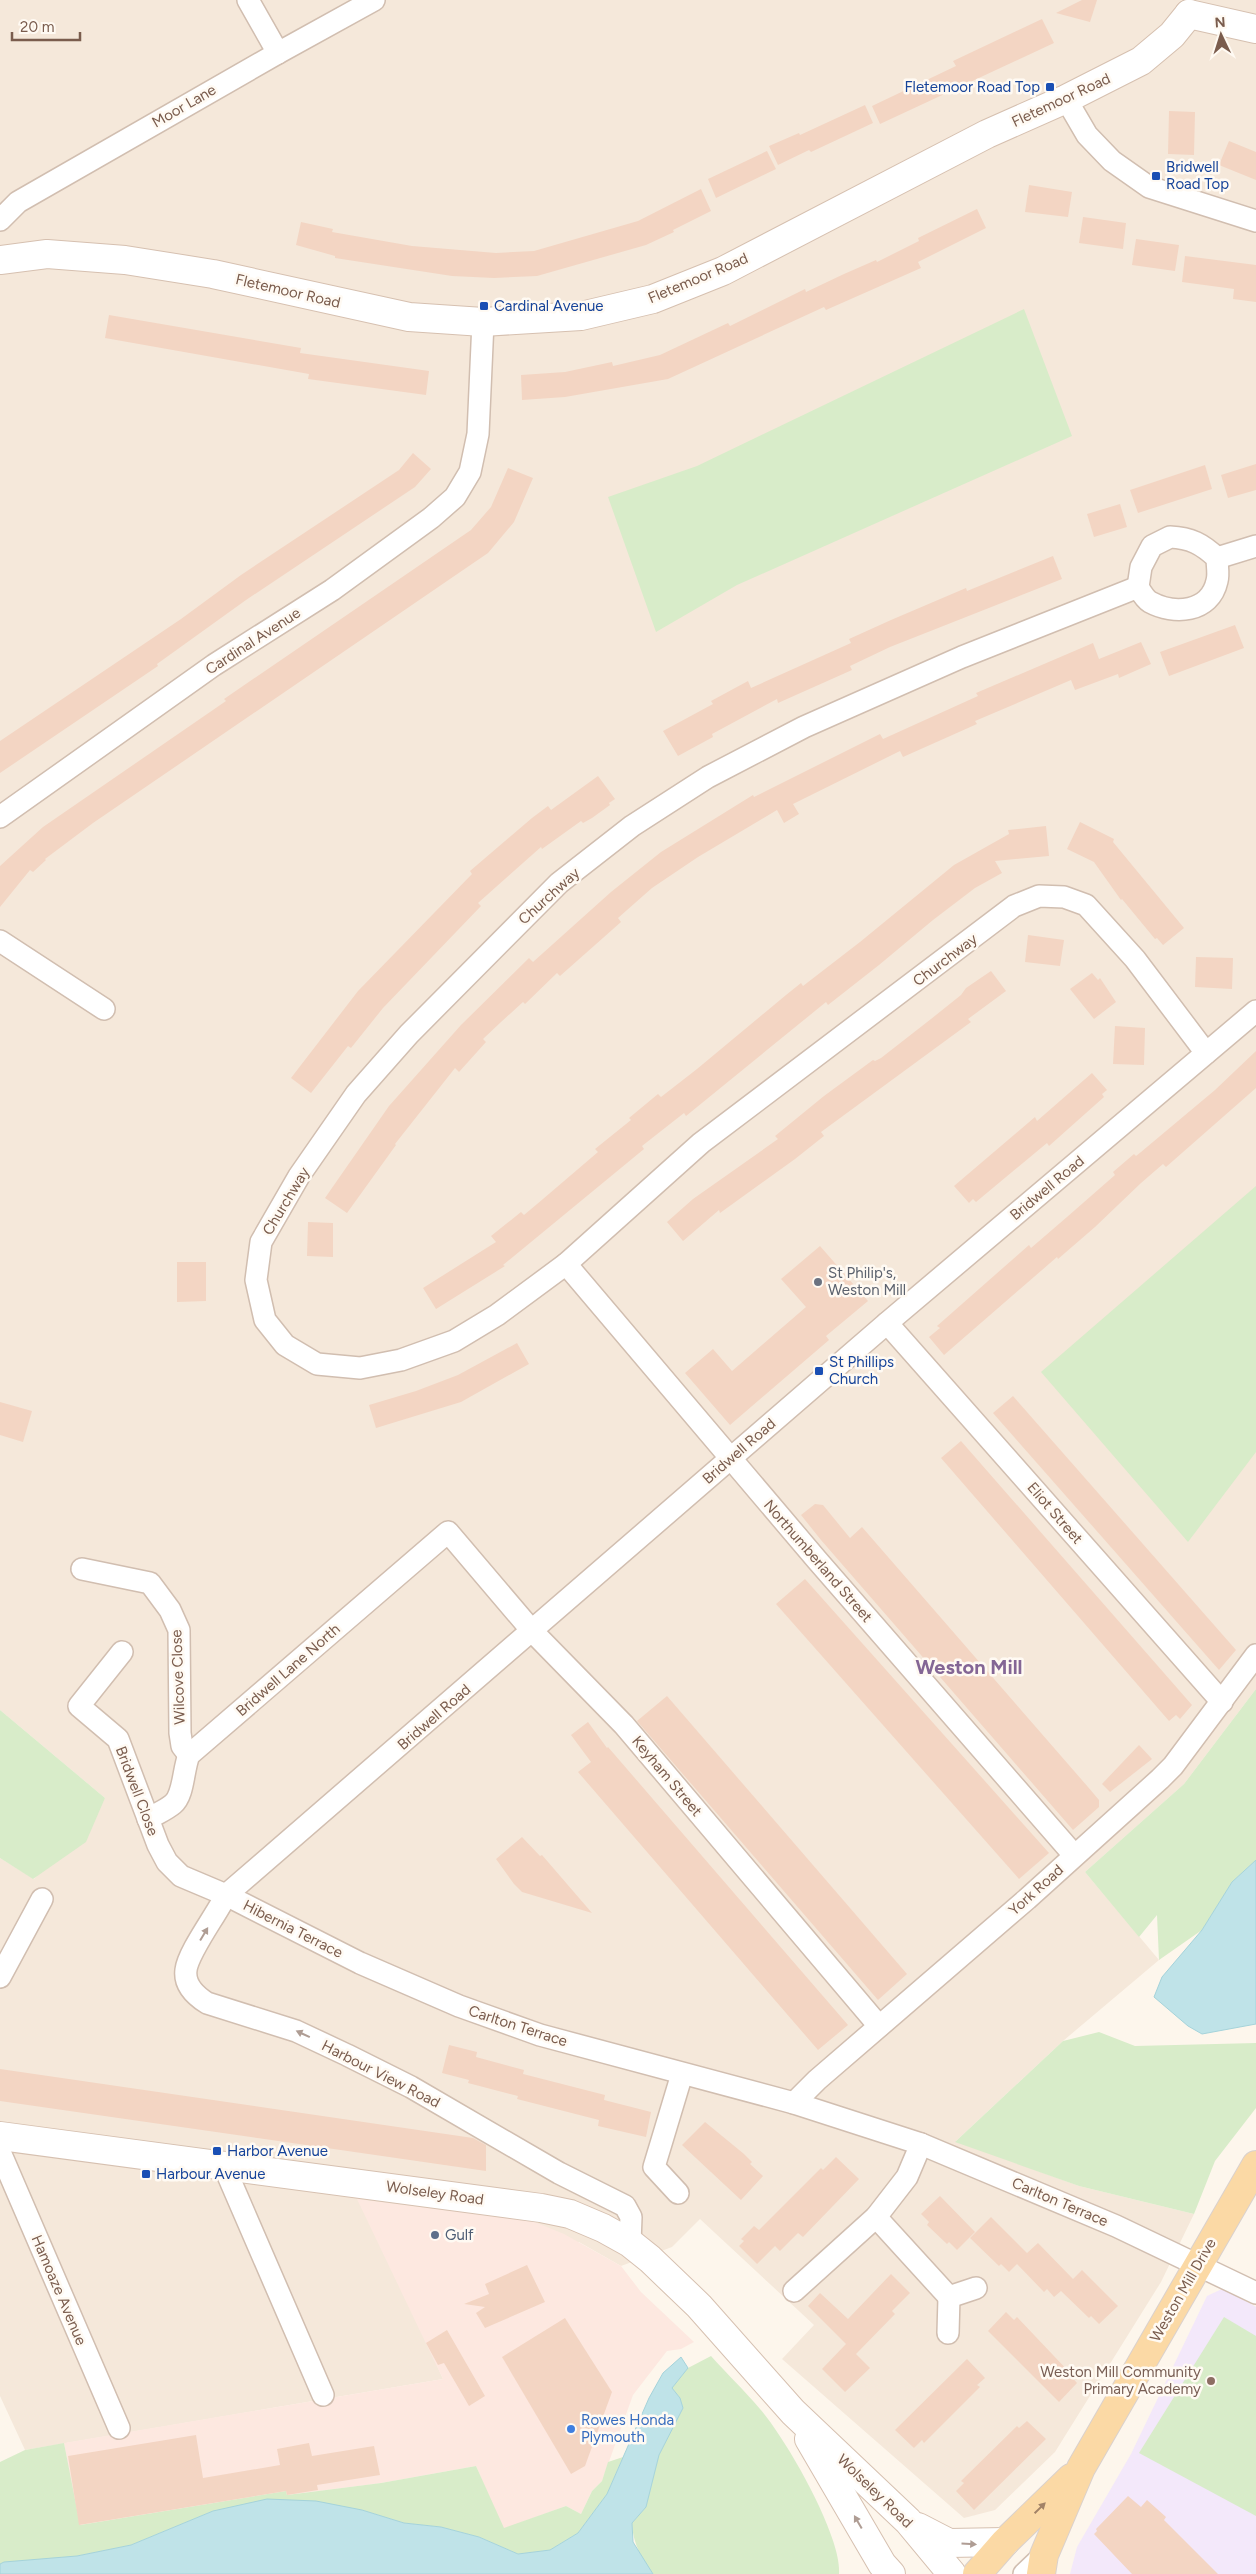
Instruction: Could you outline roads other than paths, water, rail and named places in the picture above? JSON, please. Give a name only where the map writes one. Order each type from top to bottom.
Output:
[{"type":"main road","name":"Weston Mill Drive","points":[[1043,2564],[1081,2468],[1256,2165]]},
{"type":"main road","name":"Weston Mill Drive","points":[[980,2571],[1005,2542],[1081,2468]]},
{"type":"street","points":[[248,0],[278,53]]},
{"type":"street","name":"Moor Lane","points":[[0,220],[18,202],[374,0]]},
{"type":"street","points":[[1184,7],[1256,28]]},
{"type":"street","name":"Fletemoor Road","points":[[0,260],[47,254],[125,260],[213,274],[409,317],[483,322],[581,316],[653,299],[723,271],[987,134],[1066,99],[1141,61],[1172,35],[1184,7]]},
{"type":"street","points":[[1066,99],[1087,135],[1112,161],[1150,187],[1256,221]]},
{"type":"street","name":"Cardinal Avenue","points":[[0,817],[214,664],[332,590],[431,518],[455,497],[470,472],[478,434],[483,322]]},
{"type":"street","points":[[1170,537],[1189,538],[1205,547],[1217,558],[1217,582],[1209,597],[1194,609],[1174,610],[1149,602],[1138,588],[1141,567],[1152,546],[1170,537]]},
{"type":"street","points":[[1217,558],[1256,546]]},
{"type":"street","name":"Churchway","points":[[1138,588],[962,657],[804,727],[708,777],[632,826],[573,872],[464,977],[409,1034],[356,1094],[299,1176],[261,1242],[256,1280],[265,1320],[285,1345],[317,1364],[360,1368],[401,1360],[454,1341],[497,1315],[566,1264],[702,1143],[1014,906],[1039,896],[1064,897],[1086,905],[1135,959],[1206,1053]]},
{"type":"street","points":[[0,941],[104,1009]]},
{"type":"street","name":"Bridwell Road","points":[[226,1895],[533,1632],[888,1323],[1256,1011]]},
{"type":"street","name":"Northumberland Street","points":[[566,1264],[1074,1855]]},
{"type":"street","name":"Eliot Street","points":[[888,1323],[1222,1702]]},
{"type":"street","name":"Keyham Street","points":[[448,1532],[533,1632],[624,1725],[879,2026]]},
{"type":"street","name":"Bridwell Lane North","points":[[189,1755],[448,1532]]},
{"type":"street","name":"Wilcove Close","points":[[82,1569],[150,1583],[170,1610],[179,1630],[180,1733],[182,1746],[189,1755]]},
{"type":"street","name":"Bridwell Close","points":[[122,1652],[79,1706],[118,1739],[148,1819],[167,1862],[181,1876],[226,1895]]},
{"type":"street","name":"York Road","points":[[794,2103],[879,2026],[1027,1899],[1173,1766],[1256,1655]]},
{"type":"street","points":[[148,1819],[173,1804],[179,1797],[184,1766],[189,1755]]},
{"type":"street","name":"Hibernia Terrace","points":[[226,1895],[360,1963]]},
{"type":"street","name":"Harbour View Road","points":[[226,1895],[190,1958],[186,1970],[187,1982],[195,1996],[207,2003],[296,2031],[347,2055],[411,2087],[559,2173],[625,2206],[631,2217],[630,2243]]},
{"type":"street","points":[[0,1977],[42,1900]]},
{"type":"street","name":"Carlton Terrace","points":[[360,1963],[459,2006],[540,2035],[794,2103],[921,2144],[1108,2222],[1256,2293]]},
{"type":"street","points":[[678,2193],[654,2167],[682,2074]]},
{"type":"street","name":"Wolseley Road","points":[[0,2136],[223,2164],[541,2208],[570,2214],[603,2228],[630,2243],[699,2306],[793,2412],[908,2521],[952,2574]]},
{"type":"street","points":[[794,2292],[876,2217],[907,2177],[921,2144]]},
{"type":"street","name":"Hamoaze Avenue","points":[[0,2152],[119,2428]]},
{"type":"street","points":[[223,2164],[323,2395]]},
{"type":"street","points":[[876,2217],[949,2297],[948,2333]]},
{"type":"street","points":[[949,2297],[976,2288]]},
{"type":"street","name":"Wolseley Road","points":[[793,2412],[885,2571]]},
{"type":"street","points":[[908,2521],[948,2543],[1005,2542]]},
{"type":"street","points":[[1024,2574],[1043,2564]]},
{"type":"water","points":[[1256,1860],[1256,2024],[1202,2034],[1188,2026],[1154,1997],[1162,1977],[1202,1930],[1232,1882]]},
{"type":"water","points":[[681,2357],[688,2368],[672,2388],[680,2398],[683,2408],[659,2455],[646,2507],[632,2523],[633,2542],[653,2574],[0,2574],[0,2564],[4,2562],[77,2556],[131,2545],[213,2511],[267,2499],[316,2501],[362,2510],[404,2523],[441,2527],[479,2537],[518,2554],[550,2550],[578,2533],[607,2494],[649,2398],[663,2373]]},
{"type":"place","name":"Fletemoor Road Top","points":[[1050,87]]},
{"type":"place","name":"Bridwell Road Top","points":[[1156,176]]},
{"type":"place","name":"Cardinal Avenue","points":[[484,306]]},
{"type":"place","name":"St Philip's, Weston Mill","points":[[818,1282]]},
{"type":"place","name":"St Phillips Church","points":[[819,1371]]},
{"type":"place","name":"Harbor Avenue","points":[[217,2151]]},
{"type":"place","name":"Harbour Avenue","points":[[146,2174]]},
{"type":"place","name":"Gulf","points":[[435,2235]]},
{"type":"place","name":"Weston Mill Community Primary Academy","points":[[1211,2381]]},
{"type":"place","name":"Rowes Honda Plymouth","points":[[571,2429]]},
{"type":"district","name":"Weston Mill","points":[[969,1667]]}]
